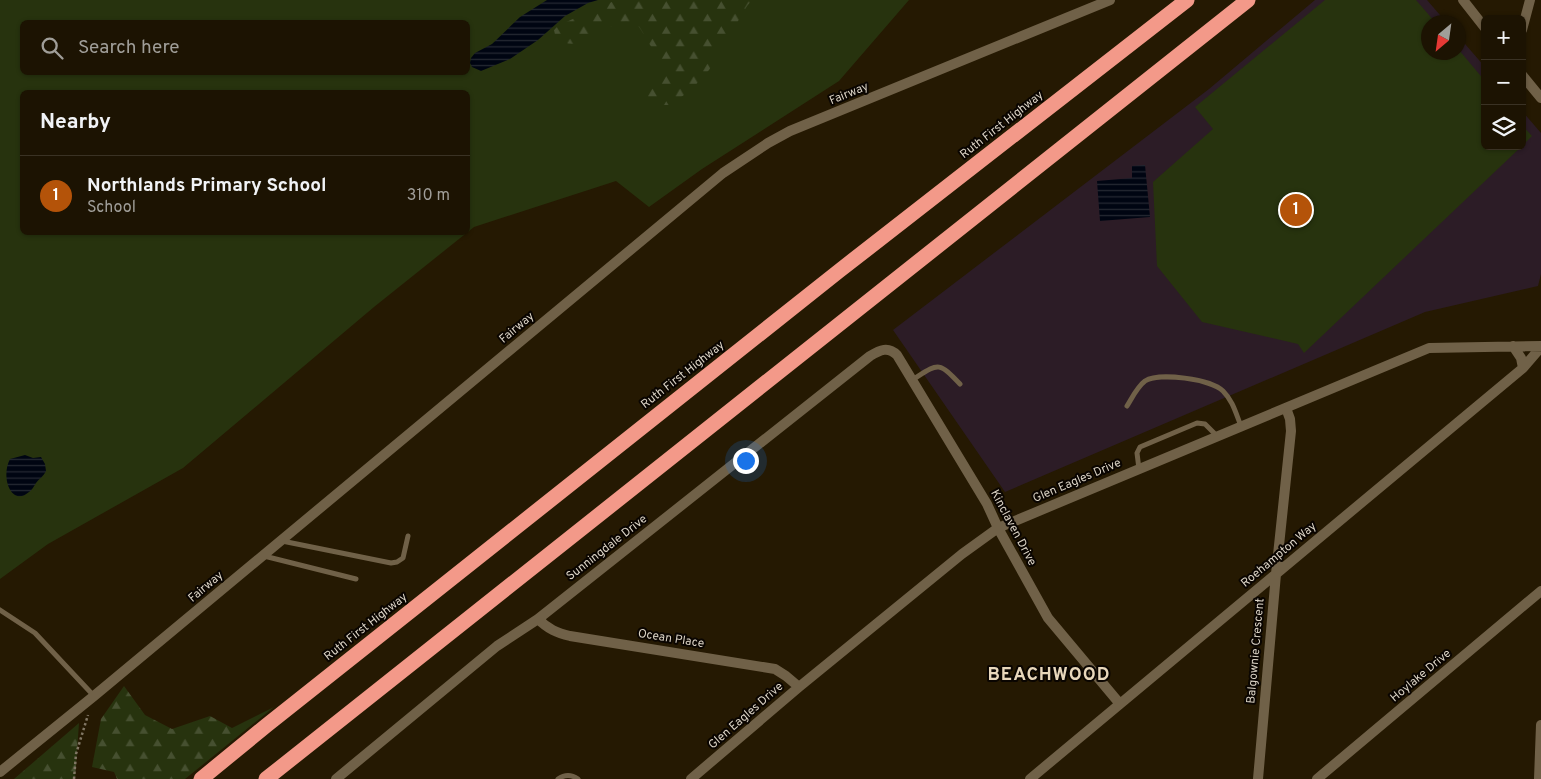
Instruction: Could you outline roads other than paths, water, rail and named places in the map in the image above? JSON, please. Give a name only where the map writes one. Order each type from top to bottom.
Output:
[{"type":"highway","name":"Ruth First Highway","points":[[201,779],[839,271],[1188,0]]},
{"type":"highway","points":[[266,779],[1248,0]]},
{"type":"street","name":"Fairway","points":[[0,772],[743,159],[790,131],[1110,0]]},
{"type":"street","points":[[1463,0],[1481,23]]},
{"type":"street","points":[[1526,15],[1530,0]]},
{"type":"street","points":[[1526,80],[1541,98]]},
{"type":"street","points":[[1512,346],[1521,358],[1523,368]]},
{"type":"street","name":"Glen Eagles Drive","points":[[691,779],[799,687],[962,554],[998,528],[1429,348],[1541,347]]},
{"type":"street","name":"Roehampton Way","points":[[1030,779],[1523,368],[1541,347]]},
{"type":"street","name":"Sunningdale Drive","points":[[336,779],[498,646],[538,619],[870,356],[880,350],[887,349],[897,355]]},
{"type":"street","name":"Kinclaven Drive","points":[[897,355],[987,504],[998,528],[1048,618],[1120,704]]},
{"type":"street","name":"Balgownie Crescent","points":[[1258,779],[1291,431],[1290,419],[1286,408]]},
{"type":"street","name":"Hoylake Drive","points":[[1316,779],[1541,591]]},
{"type":"street","name":"Ocean Place","points":[[538,619],[546,627],[557,633],[570,636],[775,669],[799,687]]},
{"type":"street","points":[[1539,779],[1541,725]]},
{"type":"lane","points":[[912,380],[935,366],[947,371],[960,384]]},
{"type":"lane","points":[[1126,406],[1142,384],[1152,378],[1196,380],[1213,384],[1223,391],[1231,402],[1241,426]]},
{"type":"lane","points":[[1139,469],[1137,453],[1140,447],[1198,423],[1206,424],[1217,436]]},
{"type":"lane","points":[[280,541],[391,563],[398,562],[403,558],[408,536]]},
{"type":"lane","points":[[263,556],[356,579]]},
{"type":"lane","points":[[0,610],[35,633],[94,696]]},
{"type":"lane","points":[[558,779],[572,775],[578,779]]},
{"type":"place","name":"Northlands Primary School","points":[[1296,210]]},
{"type":"district","name":"BEACHWOOD","points":[[1049,675]]}]
